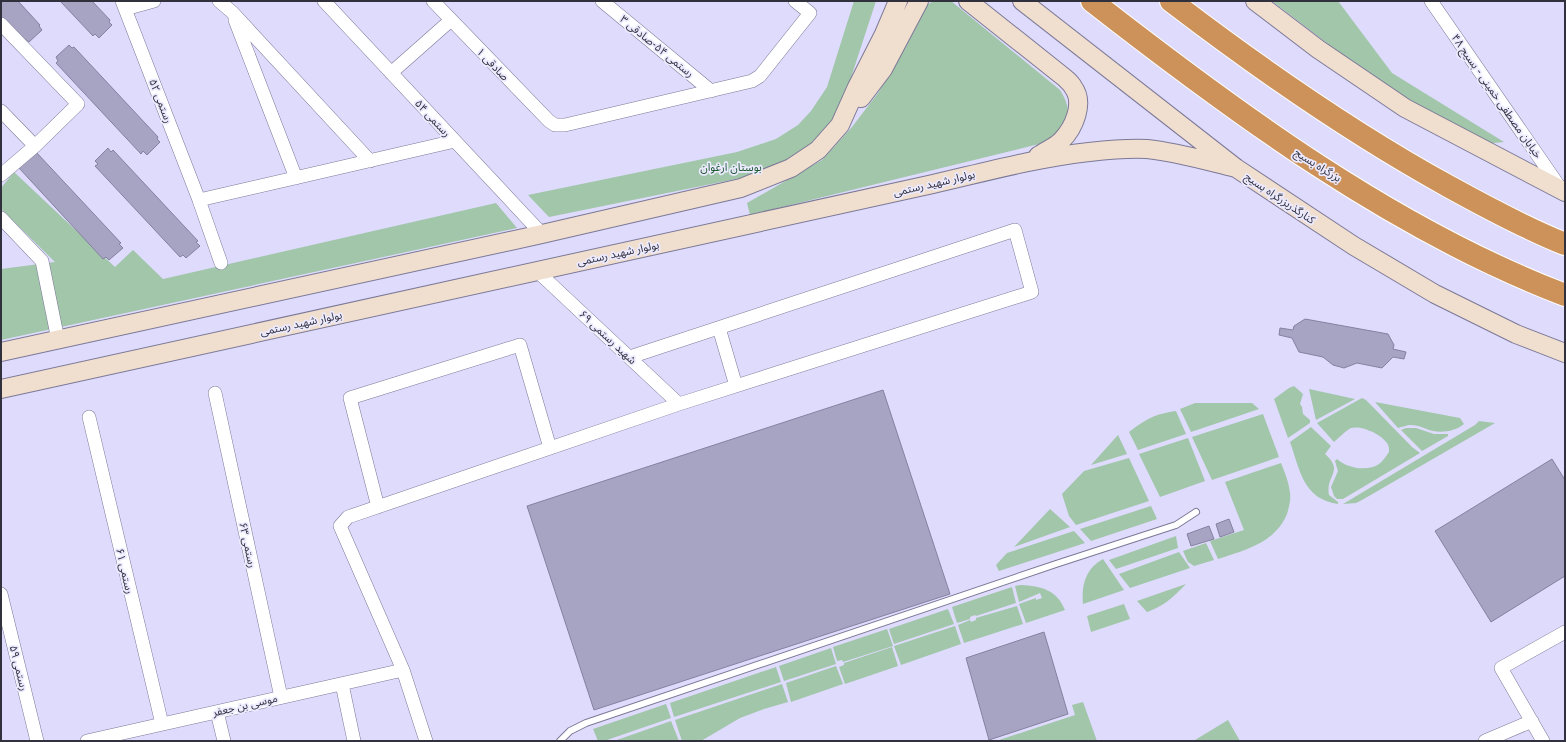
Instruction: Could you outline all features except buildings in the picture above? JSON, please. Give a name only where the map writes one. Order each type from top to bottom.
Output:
[{"type":"highway","name":"بزرگراه بسیج","points":[[1092,1],[1210,91],[1298,152],[1376,201],[1457,246],[1527,281],[1565,295]]},
{"type":"highway","points":[[1171,1],[1325,112],[1400,160],[1479,203],[1547,237],[1565,244]]},
{"type":"highway","points":[[1182,1],[1212,32]]},
{"type":"main road","points":[[840,125],[857,87],[884,34],[898,1]]},
{"type":"main road","points":[[1,352],[542,234],[741,188],[791,168],[818,150],[840,125],[883,69],[919,1]]},
{"type":"main road","points":[[968,1],[1074,87],[1077,96],[1077,117],[1071,128],[1061,141],[1028,161]]},
{"type":"main road","name":"کنارگذربزرگراه بسیج","points":[[1022,1],[1236,168],[1354,246],[1435,294],[1516,334],[1565,353]]},
{"type":"main road","points":[[1255,1],[1318,49],[1405,108],[1564,192]]},
{"type":"main road","name":"بولوار شهید رستمی","points":[[1,389],[910,189],[1028,161],[1062,155],[1108,150],[1145,149],[1175,153],[1236,168]]},
{"type":"street","points":[[124,5],[154,1]]},
{"type":"street","points":[[219,1],[232,12],[370,161]]},
{"type":"street","name":"رستمی ۵۴","points":[[324,1],[542,234]]},
{"type":"street","name":"صادقی ۱","points":[[433,1],[549,121],[555,125],[565,125],[711,91]]},
{"type":"street","name":"رستمی ۵۴-صادقی ۳","points":[[602,1],[711,91]]},
{"type":"street","points":[[711,91],[744,83],[760,76],[810,13],[795,1]]},
{"type":"street","name":"خیابان مصطفی خمینی - بسیج ۴۸","points":[[1431,1],[1564,192]]},
{"type":"street","name":"رستمی ۵۲","points":[[124,5],[222,263]]},
{"type":"street","points":[[232,12],[296,178]]},
{"type":"street","points":[[391,73],[450,20]]},
{"type":"street","points":[[1,24],[78,104],[35,146],[1,175]]},
{"type":"street","points":[[1,111],[35,146]]},
{"type":"street","points":[[199,200],[455,141]]},
{"type":"street","points":[[1,218],[42,261],[58,340]]},
{"type":"street","points":[[426,741],[403,670],[340,526],[348,517],[679,404],[1032,292],[1015,230],[630,357]]},
{"type":"street","name":"شهید رستمی ۶۹","points":[[537,271],[679,404]]},
{"type":"street","points":[[718,328],[736,386]]},
{"type":"street","points":[[378,507],[350,398],[520,345],[550,448]]},
{"type":"street","name":"رستمی ۶۳","points":[[215,393],[281,697]]},
{"type":"street","name":"رستمی ۶۱","points":[[89,417],[162,724]]},
{"type":"street","name":"رستمی ۵۹","points":[[1,594],[37,741]]},
{"type":"street","points":[[1542,741],[1501,668],[1565,632]]},
{"type":"street","name":"موسی بن جعفر","points":[[95,740],[403,670]]},
{"type":"street","points":[[342,684],[354,741]]},
{"type":"street","points":[[217,712],[224,741]]},
{"type":"street","points":[[1485,741],[1532,721]]},
{"type":"lane","points":[[560,741],[570,731],[586,723],[1056,564],[1176,525],[1196,512]]},
{"type":"green space","name":"بوستان ارغوان","points":[[854,1],[876,1],[842,105],[826,131],[809,146],[787,161],[741,178],[549,217],[528,195],[737,152],[776,139],[798,125],[811,111],[827,87]]},
{"type":"green space","points":[[934,1],[951,1],[1060,90],[1068,110],[1067,121],[1061,131],[1043,143],[750,215],[747,203],[822,160],[852,127],[878,93],[924,6]]},
{"type":"green space","points":[[1272,1],[1338,1],[1392,73],[1504,142],[1485,144],[1406,104]]},
{"type":"green space","points":[[14,172],[115,267],[133,250],[163,279],[496,203],[517,228],[1,340],[1,269],[55,262],[1,209],[1,188]]},
{"type":"green space","points":[[1294,386],[1303,394],[1300,404],[1303,414],[1310,420],[1310,423],[1288,438],[1274,399]]},
{"type":"green space","points":[[1309,389],[1355,399],[1316,420]]},
{"type":"green space","points":[[1362,398],[1366,400],[1412,447],[1420,453],[1343,499],[1337,499],[1334,496],[1331,487],[1338,471],[1335,461],[1337,459],[1351,467],[1369,468],[1379,464],[1389,452],[1387,443],[1380,436],[1370,431],[1355,427],[1351,428],[1334,442],[1317,423]]},
{"type":"green space","points":[[1375,402],[1460,418],[1464,424],[1453,430],[1445,432],[1433,431],[1414,425],[1398,428]]},
{"type":"green space","points":[[1195,403],[1252,403],[1259,409],[1191,432],[1180,409]]},
{"type":"green space","points":[[1176,411],[1186,434],[1138,450],[1129,432],[1151,418]]},
{"type":"green space","points":[[1263,414],[1279,457],[1212,480],[1192,437]]},
{"type":"green space","points":[[1479,421],[1495,423],[1362,500],[1356,503],[1343,504],[1475,425]]},
{"type":"green space","points":[[1311,427],[1331,446],[1325,454],[1334,465],[1333,474],[1328,488],[1329,495],[1338,502],[1338,504],[1326,501],[1317,496],[1310,490],[1300,473],[1290,442]]},
{"type":"green space","points":[[1406,428],[1416,428],[1434,434],[1448,434],[1448,436],[1422,451],[1401,430]]},
{"type":"green space","points":[[1118,435],[1127,454],[1091,465]]},
{"type":"green space","points":[[1188,438],[1205,481],[1160,497],[1139,454]]},
{"type":"green space","points":[[1129,458],[1149,501],[1076,525],[1069,516],[1062,494],[1084,471]]},
{"type":"green space","points":[[1281,463],[1288,482],[1290,496],[1290,504],[1282,524],[1267,539],[1258,544],[1218,559],[1210,541],[1244,530],[1225,482]]},
{"type":"green space","points":[[1151,506],[1157,519],[1091,541],[1080,529]]},
{"type":"green space","points":[[1050,509],[1070,527],[1014,547]]},
{"type":"green space","points":[[1074,531],[1085,543],[999,571],[996,565],[1007,553]]},
{"type":"green space","points":[[1176,536],[1178,548],[1116,569],[1109,560]]},
{"type":"green space","points":[[1206,543],[1214,560],[1194,566],[1188,562],[1183,551]]},
{"type":"green space","points":[[1179,552],[1190,568],[1130,588],[1119,574]]},
{"type":"green space","points":[[1103,559],[1124,590],[1083,604],[1083,590],[1086,578],[1092,567]]},
{"type":"green space","points":[[1186,584],[1173,597],[1147,612],[1137,601]]},
{"type":"green space","points":[[1021,585],[1048,590],[1058,598],[1065,610],[1026,623],[1019,604],[1036,598],[1036,600],[1042,598],[1040,593],[1019,602],[1015,586]]},
{"type":"green space","points":[[1012,587],[1016,603],[976,616],[975,615],[970,617],[970,619],[957,623],[952,607]]},
{"type":"green space","points":[[1124,604],[1130,619],[1091,632],[1087,616]]},
{"type":"green space","points":[[1017,606],[1023,624],[964,643],[958,625]]},
{"type":"green space","points":[[948,609],[954,624],[894,644],[889,629]]},
{"type":"green space","points":[[955,626],[961,644],[901,665],[894,646]]},
{"type":"green space","points":[[887,629],[893,646],[843,662],[842,660],[837,661],[833,647]]},
{"type":"green space","points":[[892,647],[898,666],[845,684],[839,667],[844,665],[844,663]]},
{"type":"green space","points":[[831,648],[836,664],[784,681],[779,666]]},
{"type":"green space","points":[[836,666],[843,684],[791,702],[786,683]]},
{"type":"green space","points":[[776,667],[781,682],[674,717],[670,703]]},
{"type":"green space","points":[[782,684],[788,702],[740,718],[701,741],[682,741],[675,720]]},
{"type":"green space","points":[[1083,702],[1097,741],[996,741],[1075,715],[1072,705]]},
{"type":"green space","points":[[666,704],[671,718],[604,741],[598,741],[593,729]]},
{"type":"green space","points":[[1228,720],[1240,741],[1195,741],[1195,740]]},
{"type":"green space","points":[[671,721],[679,741],[614,741]]}]
